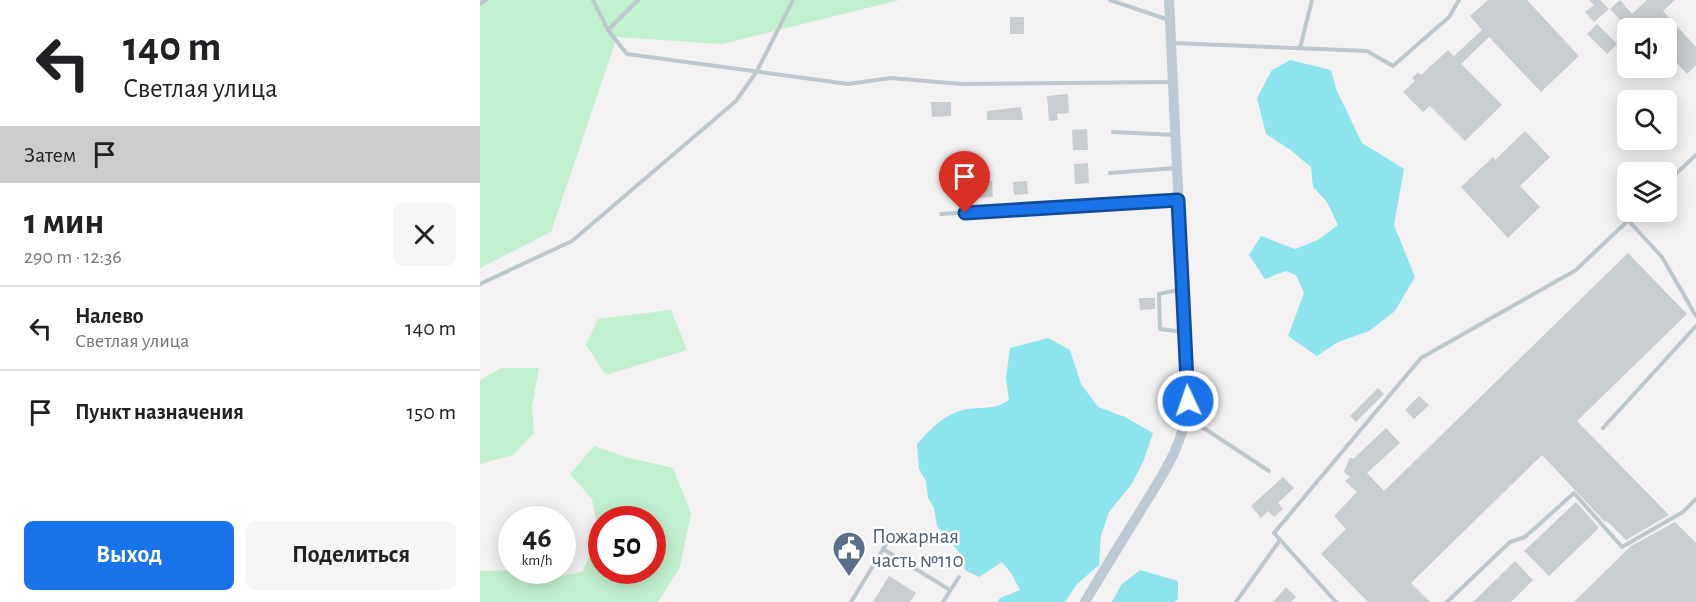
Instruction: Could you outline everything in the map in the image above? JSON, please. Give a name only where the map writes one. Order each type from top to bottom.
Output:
[{"type":"main road","points":[[1085,602],[1169,465],[1183,435],[1187,417],[1170,21],[1166,1]]},
{"type":"lane","points":[[480,4],[486,0]]},
{"type":"lane","points":[[593,0],[608,30],[627,54],[848,84],[891,78],[961,84],[1173,82]]},
{"type":"lane","points":[[608,30],[638,0]]},
{"type":"lane","points":[[480,284],[572,241],[736,101],[757,71],[793,0]]},
{"type":"lane","points":[[1110,0],[1170,21]]},
{"type":"lane","points":[[1300,48],[1312,0]]},
{"type":"lane","points":[[1171,43],[1367,51],[1393,66],[1449,17],[1459,0]]},
{"type":"lane","points":[[1113,132],[1175,135]]},
{"type":"lane","points":[[1677,173],[1696,156]]},
{"type":"lane","points":[[1110,173],[1177,168]]},
{"type":"lane","points":[[941,214],[1178,200]]},
{"type":"lane","points":[[1336,602],[1274,533],[1421,358],[1576,270],[1626,222]]},
{"type":"lane","points":[[1630,222],[1662,257],[1696,316]]},
{"type":"lane","points":[[1183,289],[1159,294],[1160,329],[1185,332]]},
{"type":"lane","points":[[1603,428],[1696,326]]},
{"type":"lane","points":[[1187,417],[1269,471]]},
{"type":"lane","points":[[1447,602],[1510,542],[1525,537],[1574,493],[1622,547],[1683,512],[1696,499]]},
{"type":"lane","points":[[851,602],[890,538]]},
{"type":"lane","points":[[1236,602],[1280,540]]},
{"type":"lane","points":[[884,549],[950,590]]},
{"type":"lane","points":[[943,602],[958,577]]},
{"type":"green space","points":[[480,0],[900,0],[722,44],[617,37],[551,232],[480,268]]},
{"type":"green space","points":[[671,310],[687,350],[606,375],[586,345],[598,319]]},
{"type":"green space","points":[[501,368],[539,368],[532,406],[534,433],[513,455],[480,464],[480,380]]},
{"type":"green space","points":[[594,446],[626,457],[673,468],[691,513],[680,567],[658,602],[480,602],[480,571],[498,570],[498,584],[576,584],[576,573],[582,572],[588,560],[588,584],[666,584],[666,506],[593,506],[592,499],[570,474]]},
{"type":"water","points":[[1290,60],[1331,70],[1336,89],[1362,143],[1404,169],[1394,225],[1415,277],[1395,311],[1369,331],[1338,342],[1317,356],[1288,336],[1304,293],[1296,275],[1286,271],[1265,279],[1249,255],[1261,236],[1295,249],[1318,240],[1338,225],[1327,202],[1313,187],[1311,167],[1266,134],[1257,98],[1272,70]]},
{"type":"water","points":[[1048,338],[1070,350],[1081,384],[1098,407],[1125,417],[1153,433],[1143,462],[1131,485],[1109,512],[1101,536],[1099,565],[1077,584],[1065,602],[998,602],[1000,598],[1020,590],[1002,562],[979,577],[965,570],[962,556],[937,526],[934,508],[928,498],[926,481],[919,469],[917,444],[949,415],[963,410],[998,406],[1009,400],[1006,378],[1010,348]]},
{"type":"water","points":[[1140,570],[1178,581],[1178,599],[1174,602],[1112,602],[1121,585]]},
{"type":"building","points":[[1488,0],[1527,0],[1579,56],[1541,92],[1489,37],[1461,64],[1502,105],[1465,141],[1430,106],[1423,112],[1403,92],[1415,81],[1412,78],[1418,72],[1421,75],[1448,50],[1454,56],[1482,30],[1470,16]]},
{"type":"building","points":[[1589,0],[1600,0],[1609,9],[1594,22],[1585,12],[1594,5]]},
{"type":"building","points":[[1620,0],[1632,14],[1647,0],[1675,0],[1663,11],[1669,18],[1619,18],[1610,9]]},
{"type":"building","points":[[1010,17],[1024,17],[1024,34],[1010,34]]},
{"type":"building","points":[[1597,24],[1617,44],[1607,54],[1587,34]]},
{"type":"building","points":[[1677,26],[1696,47],[1696,65],[1687,74],[1677,63]]},
{"type":"building","points":[[1068,94],[1069,113],[1057,114],[1058,120],[1049,121],[1047,96]]},
{"type":"building","points":[[931,102],[951,102],[951,116],[932,117]]},
{"type":"building","points":[[1021,107],[1023,120],[987,120],[987,111]]},
{"type":"building","points":[[1087,129],[1088,150],[1073,150],[1072,130]]},
{"type":"building","points":[[1525,131],[1550,157],[1520,186],[1540,207],[1508,238],[1461,187],[1493,157],[1495,160]]},
{"type":"building","points":[[1088,163],[1089,183],[1075,184],[1074,164]]},
{"type":"building","points":[[975,181],[992,181],[993,197],[960,199],[960,188],[975,187]]},
{"type":"building","points":[[1027,181],[1028,194],[1014,195],[1013,182]]},
{"type":"building","points":[[1628,253],[1687,314],[1577,421],[1669,515],[1626,540],[1607,521],[1605,522],[1542,455],[1411,583],[1430,602],[1368,602],[1321,554],[1346,529],[1334,516],[1357,492],[1345,481],[1350,477],[1344,472],[1350,457],[1353,459],[1386,428],[1400,443],[1367,473],[1384,491]]},
{"type":"building","points":[[1139,298],[1155,298],[1155,309],[1140,310]]},
{"type":"building","points":[[1378,388],[1384,394],[1356,422],[1350,416]]},
{"type":"building","points":[[1419,396],[1429,405],[1414,419],[1405,410]]},
{"type":"building","points":[[1283,477],[1294,488],[1278,503],[1283,509],[1274,517],[1268,511],[1261,518],[1251,506]]},
{"type":"building","points":[[1576,502],[1599,528],[1549,576],[1524,551]]},
{"type":"building","points":[[1675,522],[1696,543],[1696,602],[1574,602],[1631,546]]},
{"type":"building","points":[[1515,561],[1533,580],[1511,602],[1473,602]]},
{"type":"building","points":[[889,576],[916,593],[910,602],[873,602]]},
{"type":"building","points":[[1286,587],[1296,597],[1291,602],[1273,602]]},
{"type":"place","name":"Пожарная часть №110","points":[[849,577]]},
{"type":"route","points":[[965,213],[1178,200],[1188,401]]}]
